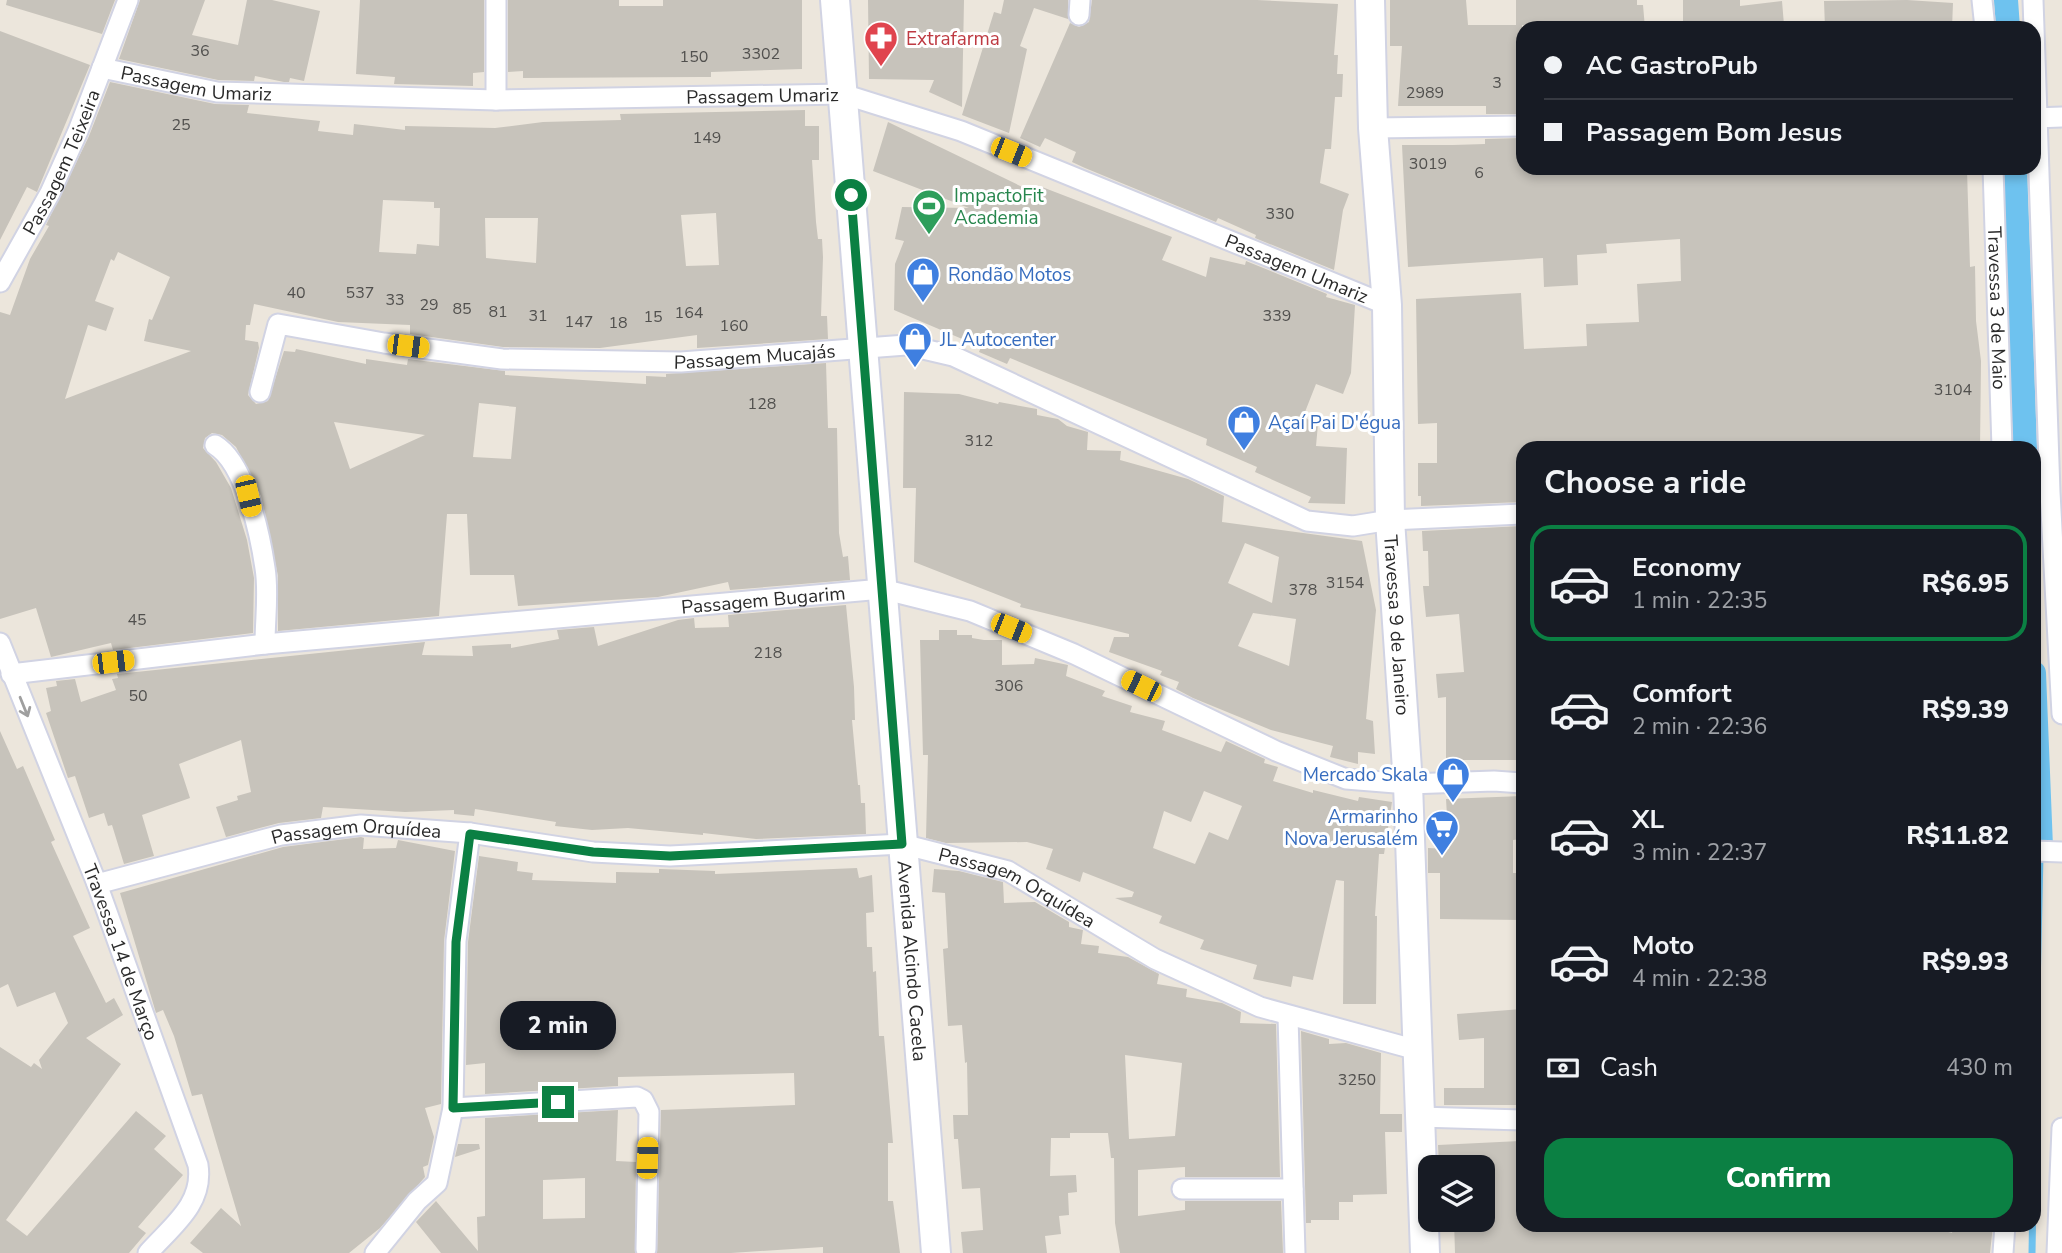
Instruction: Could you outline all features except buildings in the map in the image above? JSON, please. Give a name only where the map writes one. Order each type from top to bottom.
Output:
[{"type":"main road","name":"Avenida Alcindo Cacela","points":[[835,0],[936,1253]]},
{"type":"main road","name":"Travessa 9 de Janeiro","points":[[1370,0],[1373,128],[1387,305],[1390,520],[1408,784],[1425,1253]]},
{"type":"street","name":"Passagem Teixeira","points":[[0,282],[50,193],[128,0]]},
{"type":"street","points":[[496,0],[496,100]]},
{"type":"street","points":[[1982,0],[1984,21]]},
{"type":"street","points":[[2033,0],[2033,21]]},
{"type":"street","name":"Passagem Umariz","points":[[102,68],[217,92],[496,100],[843,94],[961,131],[1387,305]]},
{"type":"street","points":[[2041,118],[2062,117]]},
{"type":"street","points":[[1373,128],[1516,126]]},
{"type":"street","name":"Travessa 3 de Maio","points":[[1993,175],[2002,441]]},
{"type":"street","points":[[2037,175],[2049,492],[2062,714]]},
{"type":"street","name":"Passagem Mucajás","points":[[260,392],[278,324],[384,343],[502,359],[681,362],[906,345],[953,356],[1307,521],[1353,526],[1390,520],[1516,514]]},
{"type":"street","points":[[215,445],[228,453],[248,496],[265,569],[265,644]]},
{"type":"street","name":"Passagem Bugarim","points":[[11,674],[265,644],[881,589],[970,611],[1062,649],[1276,751],[1346,779],[1408,784],[1516,783]]},
{"type":"street","name":"Travessa 14 de Março","points":[[0,643],[97,884],[198,1165],[201,1183],[196,1199],[148,1253]]},
{"type":"street","name":"Passagem Orquídea","points":[[97,884],[281,835],[361,825],[470,834],[593,852],[670,856],[902,844],[1008,871],[1155,959],[1288,1017],[1417,1050]]},
{"type":"street","points":[[375,1253],[417,1201],[437,1183],[453,1108],[456,942],[470,834]]},
{"type":"street","points":[[2041,850],[2062,852]]},
{"type":"street","points":[[1288,1017],[1295,1253]]},
{"type":"street","points":[[453,1108],[637,1097],[643,1100],[649,1112],[646,1249]]},
{"type":"street","points":[[1419,1117],[1516,1120]]},
{"type":"street","points":[[2057,1253],[2062,1128]]},
{"type":"street","points":[[1182,1189],[1293,1189]]},
{"type":"street","points":[[2003,1253],[2004,1232]]},
{"type":"waterway","points":[[2006,0],[2008,21]]},
{"type":"waterway","points":[[2015,175],[2025,441]]},
{"type":"waterway","points":[[2032,1232],[2032,1253]]},
{"type":"place","name":"Extrafarma","points":[[881,68]]},
{"type":"place","name":"ImpactoFit Academia","points":[[929,236]]},
{"type":"place","name":"Rondão Motos","points":[[923,304]]},
{"type":"place","name":"JL Autocenter","points":[[915,369]]},
{"type":"place","name":"Açaí Pai D'égua","points":[[1244,452]]},
{"type":"place","name":"Mercado Skala","points":[[1453,804]]},
{"type":"place","name":"Armarinho Nova Jerusalém","points":[[1442,857]]},
{"type":"route","points":[[558,1102],[453,1108],[456,1077],[456,942],[470,834],[593,852],[670,856],[902,844],[851,195]]}]
